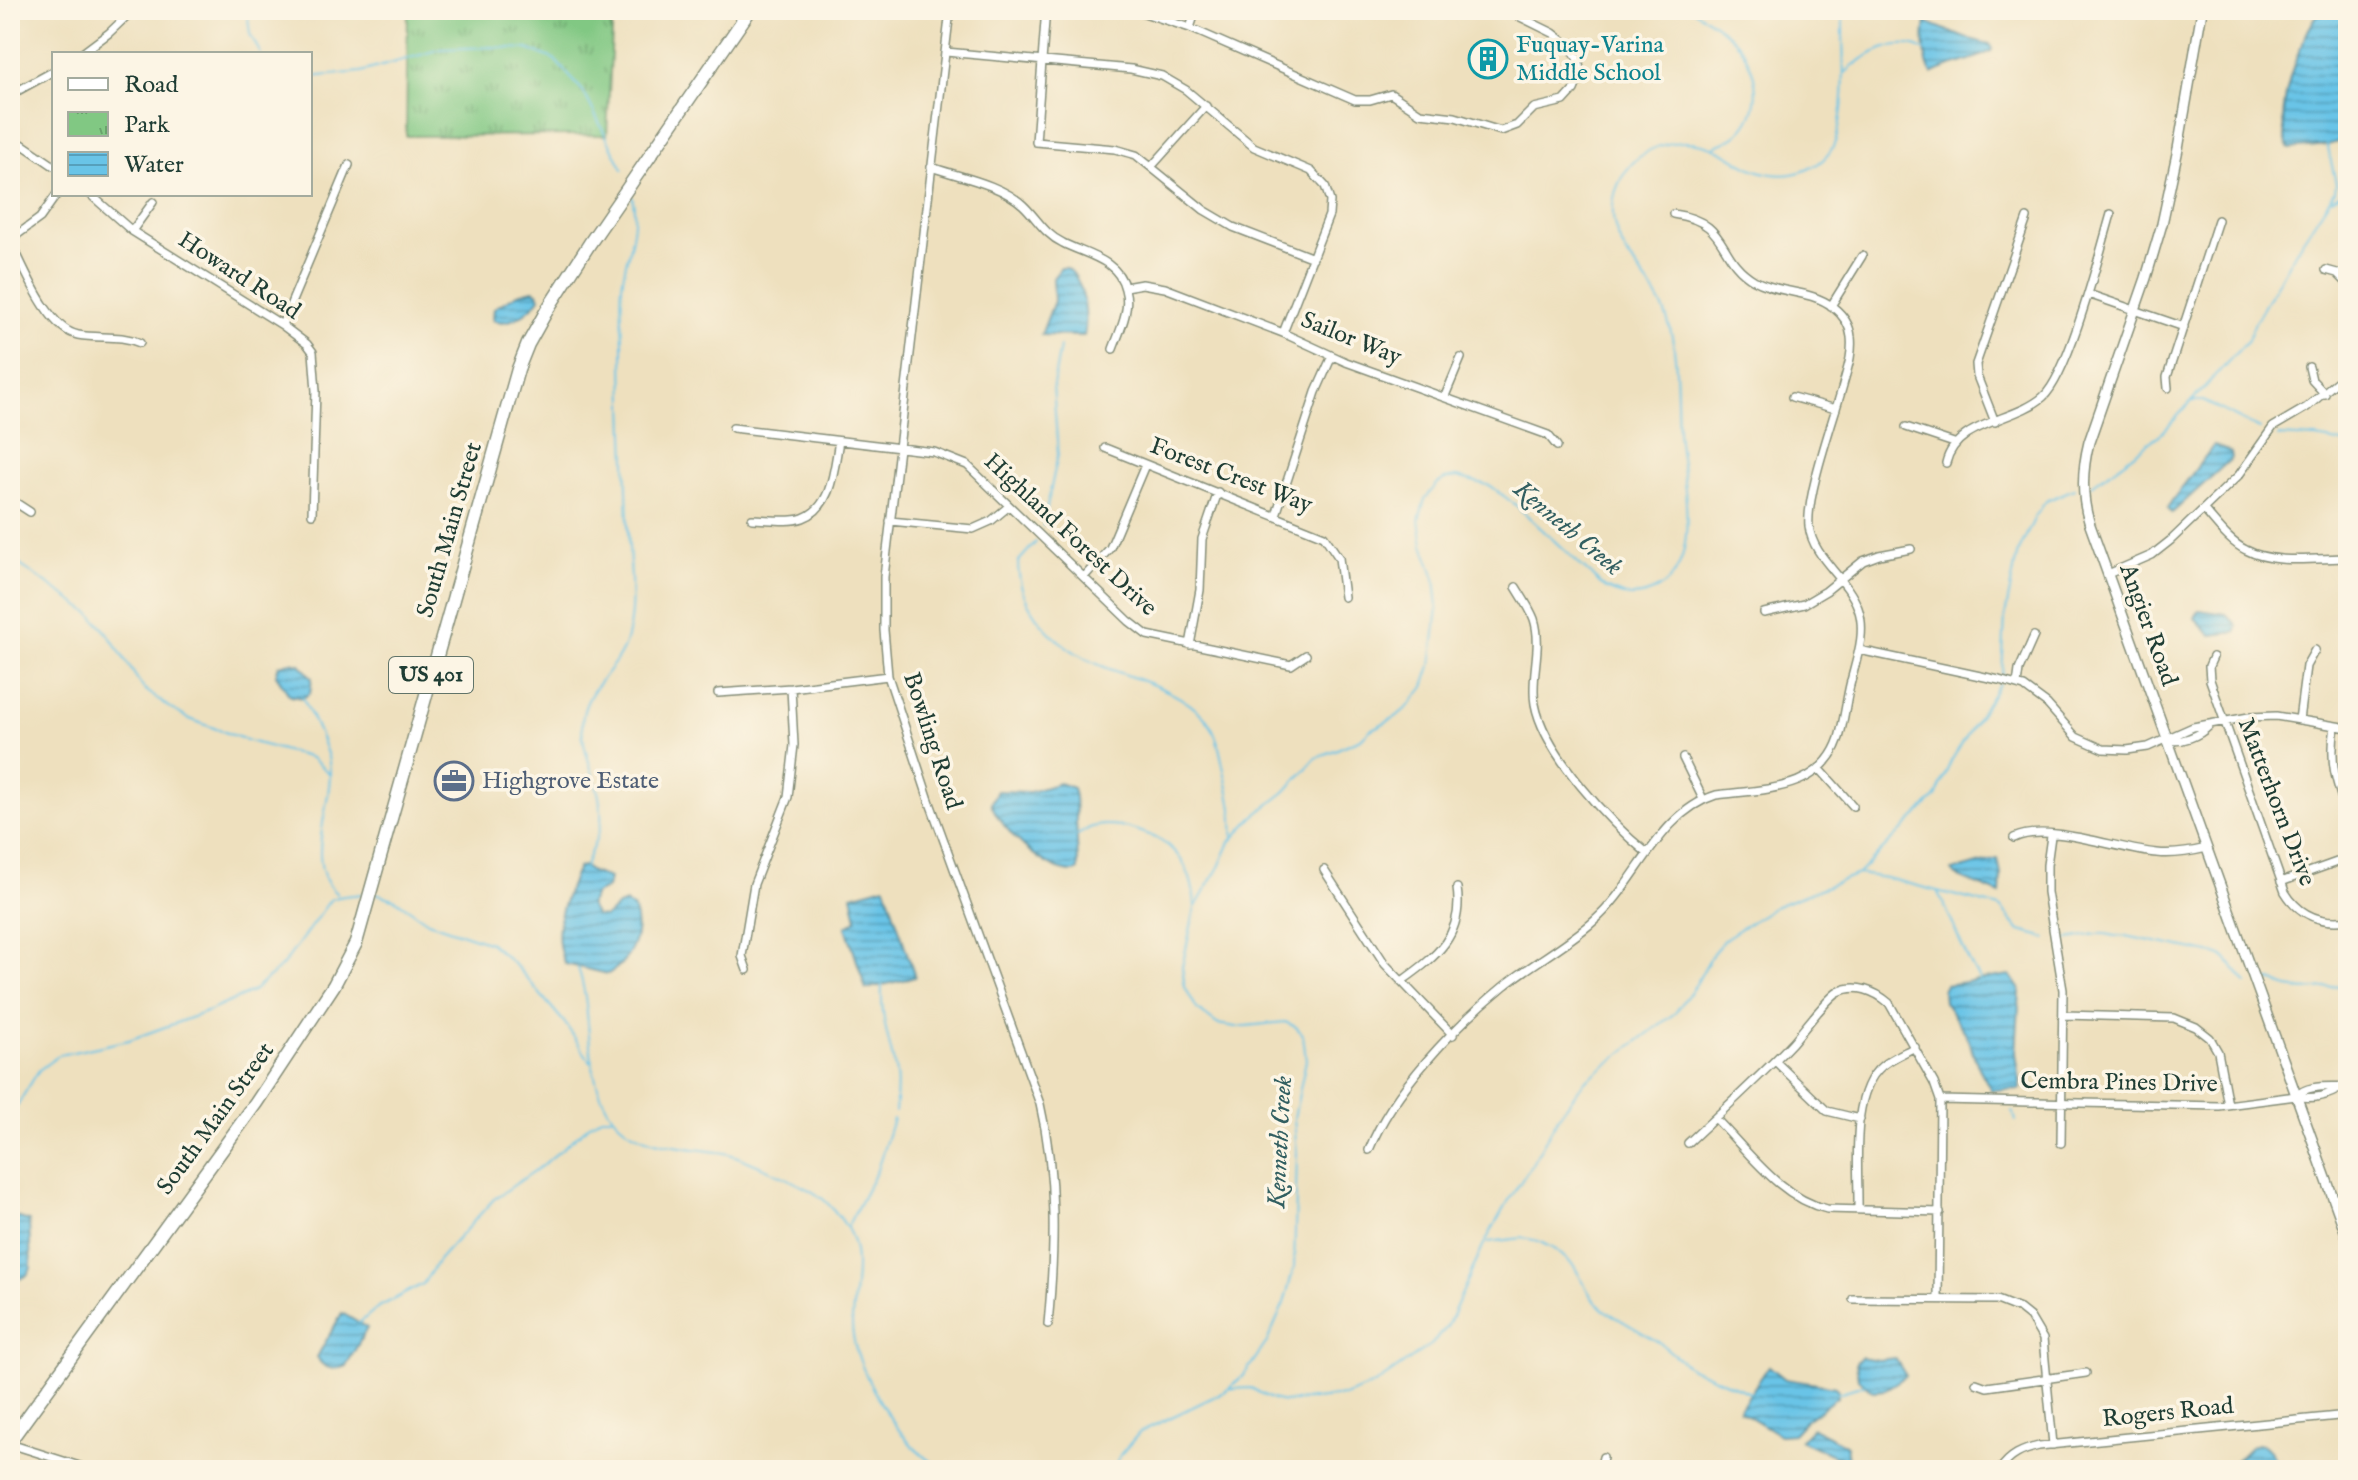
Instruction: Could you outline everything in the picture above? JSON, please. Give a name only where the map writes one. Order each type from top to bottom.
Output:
[{"type":"highway","name":"South Main Street","points":[[10,1442],[283,1064],[350,956],[372,888],[518,369],[528,344],[590,243],[750,10]]},
{"type":"street","points":[[84,52],[133,10]]},
{"type":"street","name":"Bowling Road","points":[[950,10],[884,577],[888,676],[929,800],[1040,1104],[1050,1144],[1053,1271],[1048,1324]]},
{"type":"street","points":[[1048,10],[1036,142],[1115,149],[1136,155],[1204,210],[1233,227],[1313,258]]},
{"type":"street","points":[[1135,10],[1190,28],[1355,100],[1370,100],[1391,94],[1420,113],[1455,117],[1501,131],[1517,125],[1534,108],[1564,101],[1574,90],[1580,75],[1579,62],[1571,47],[1553,33],[1506,10]]},
{"type":"street","points":[[1190,28],[1196,10]]},
{"type":"street","name":"Angier Road","points":[[2202,10],[2173,175],[2155,248],[2093,429],[2084,468],[2085,507],[2348,1239]]},
{"type":"street","points":[[946,52],[1131,69],[1162,76],[1186,90],[1254,147],[1311,171],[1325,186],[1330,201],[1329,215],[1283,333]]},
{"type":"street","points":[[10,95],[52,72]]},
{"type":"street","points":[[1152,166],[1206,106]]},
{"type":"street","points":[[10,136],[52,165]]},
{"type":"street","points":[[282,325],[349,165]]},
{"type":"street","points":[[931,167],[999,190],[1022,204],[1042,229],[1062,243],[1095,255],[1111,266],[1125,287],[1127,311],[1113,349]]},
{"type":"street","points":[[56,196],[40,218],[10,240],[55,321],[74,334],[119,337],[140,343]]},
{"type":"street","name":"Howard Road","points":[[92,196],[132,231],[282,325],[313,352],[312,514]]},
{"type":"street","points":[[132,231],[153,202]]},
{"type":"street","points":[[1369,1150],[1378,1127],[1402,1089],[1506,984],[1595,921],[1617,898],[1647,853],[1690,808],[1703,799],[1785,787],[1819,768],[1838,739],[1859,650],[1861,617],[1853,597],[1815,546],[1809,518],[1816,480],[1851,354],[1851,336],[1846,321],[1831,306],[1811,295],[1768,286],[1750,278],[1707,224],[1673,214]]},
{"type":"street","points":[[1946,463],[1949,449],[1954,443],[2046,394],[2060,371],[2088,294],[2111,214]]},
{"type":"street","points":[[1995,422],[1977,376],[1976,364],[2027,218]]},
{"type":"street","points":[[2168,388],[2167,377],[2218,220]]},
{"type":"street","points":[[1831,306],[1862,256]]},
{"type":"street","points":[[2326,270],[2337,273],[2348,284]]},
{"type":"street","name":"Sailor Way","points":[[1125,287],[1142,284],[1165,288],[1283,333],[1332,356],[1548,435],[1557,446]]},
{"type":"street","points":[[2088,294],[2184,327]]},
{"type":"street","points":[[1276,515],[1316,392],[1332,356]]},
{"type":"street","points":[[1445,396],[1461,358]]},
{"type":"street","points":[[2309,367],[2312,380],[2325,394]]},
{"type":"street","points":[[2108,574],[2152,555],[2239,475],[2273,427],[2325,394],[2348,372]]},
{"type":"street","points":[[1792,397],[1836,409]]},
{"type":"street","points":[[1906,427],[1954,443]]},
{"type":"street","name":"Highland Forest Drive","points":[[733,428],[934,452],[967,465],[1147,635],[1291,665],[1306,655]]},
{"type":"street","points":[[752,519],[802,518],[821,505],[831,483],[839,441]]},
{"type":"street","name":"Forest Crest Way","points":[[1105,448],[1324,536],[1339,558],[1344,597]]},
{"type":"street","points":[[1084,577],[1110,548],[1145,465]]},
{"type":"street","points":[[1190,645],[1200,590],[1202,539],[1218,492]]},
{"type":"street","points":[[10,499],[30,512]]},
{"type":"street","points":[[890,521],[973,529],[991,521],[1008,507]]},
{"type":"street","points":[[2204,510],[2236,544],[2256,554],[2282,558],[2348,558]]},
{"type":"street","points":[[1764,613],[1804,604],[1871,557],[1911,549]]},
{"type":"street","points":[[1516,587],[1533,618],[1537,652],[1535,705],[1544,731],[1598,807],[1647,853]]},
{"type":"street","points":[[2017,685],[2019,670],[2034,636]]},
{"type":"street","points":[[1859,650],[2017,685],[2040,698],[2076,737],[2095,747],[2127,750],[2168,740],[2177,742],[2224,721],[2263,716],[2348,728]]},
{"type":"street","points":[[2299,720],[2306,666],[2315,650]]},
{"type":"street","name":"Matterhorn Drive","points":[[2213,657],[2209,676],[2281,882],[2291,901],[2309,916],[2326,921],[2348,920]]},
{"type":"street","points":[[718,693],[888,676]]},
{"type":"street","points":[[747,970],[742,956],[754,884],[788,797],[794,745],[791,688]]},
{"type":"street","points":[[2335,726],[2332,769],[2348,817]]},
{"type":"street","points":[[1683,758],[1703,799]]},
{"type":"street","points":[[1819,768],[1853,806]]},
{"type":"street","points":[[2014,838],[2028,833],[2157,854],[2207,848]]},
{"type":"street","points":[[2051,836],[2047,892],[2062,976],[2064,1015],[2061,1143]]},
{"type":"street","points":[[2281,882],[2348,858]]},
{"type":"street","points":[[1324,870],[1385,964],[1453,1035]]},
{"type":"street","points":[[1402,981],[1442,948],[1455,926],[1459,903],[1457,888]]},
{"type":"street","points":[[1688,1143],[1775,1061],[1831,997],[1856,988],[1869,990],[1889,1003],[1934,1083],[1940,1100],[1938,1299]]},
{"type":"street","points":[[2064,1015],[2168,1018],[2191,1024],[2206,1034],[2218,1052],[2228,1105]]},
{"type":"street","points":[[1858,1210],[1863,1097],[1870,1079],[1881,1067],[1915,1047]]},
{"type":"street","points":[[1775,1061],[1827,1111],[1860,1119]]},
{"type":"street","name":"Cembra Pines Drive","points":[[1940,1100],[2228,1105],[2296,1096],[2305,1098],[2345,1087]]},
{"type":"street","points":[[1715,1118],[1786,1190],[1801,1201],[1827,1209],[1940,1212]]},
{"type":"street","points":[[1853,1299],[1997,1300],[2020,1309],[2030,1317],[2043,1339],[2053,1445]]},
{"type":"street","points":[[1976,1383],[1987,1387],[2086,1373]]},
{"type":"street","name":"Rogers Road","points":[[2000,1470],[2007,1460],[2022,1450],[2053,1445],[2348,1415]]},
{"type":"street","points":[[10,1442],[92,1470]]},
{"type":"street","points":[[1600,1470],[1603,1457]]},
{"type":"green space","points":[[408,10],[613,10],[607,135],[406,136]]},
{"type":"water","points":[[2321,10],[2348,10],[2348,139],[2290,149],[2283,118],[2285,98],[2304,38]]},
{"type":"water","points":[[1926,22],[1965,38],[1990,44],[1992,50],[1932,74],[1925,49]]},
{"type":"water","points":[[1061,268],[1073,273],[1081,289],[1085,309],[1084,336],[1041,335],[1054,301],[1053,278]]},
{"type":"water","points":[[533,290],[538,292],[540,298],[525,313],[512,320],[493,320],[494,308],[518,294]]},
{"type":"water","points":[[2214,445],[2231,453],[2232,458],[2172,513],[2168,509],[2171,502]]},
{"type":"water","points":[[2199,610],[2226,614],[2237,625],[2236,632],[2211,635],[2195,618]]},
{"type":"water","points":[[290,662],[300,664],[312,678],[310,693],[303,698],[290,696],[276,675],[279,665]]},
{"type":"water","points":[[1059,783],[1073,788],[1075,797],[1078,870],[1075,872],[1051,865],[1026,848],[1004,825],[991,803],[997,791],[1030,792]]},
{"type":"water","points":[[1998,859],[2000,894],[1956,876],[1952,871]]},
{"type":"water","points":[[583,866],[609,878],[607,888],[595,894],[589,905],[596,916],[605,917],[625,903],[633,907],[636,917],[636,936],[629,954],[608,974],[565,964],[560,952],[561,915],[578,868]]},
{"type":"water","points":[[885,886],[915,977],[866,989],[846,927],[857,919],[852,895]]},
{"type":"water","points":[[2010,975],[2020,990],[2016,1053],[2021,1089],[1991,1090],[1965,1032],[1944,1002],[1943,990],[1946,985]]},
{"type":"water","points":[[10,1215],[29,1221],[31,1268],[20,1279],[10,1278]]},
{"type":"water","points":[[342,1313],[367,1328],[346,1366],[329,1368],[317,1357]]},
{"type":"water","points":[[1861,1357],[1878,1360],[1895,1358],[1906,1376],[1884,1390],[1873,1391],[1858,1379],[1856,1362]]},
{"type":"water","points":[[1769,1366],[1785,1379],[1835,1387],[1837,1397],[1793,1434],[1780,1435],[1739,1410]]},
{"type":"water","points":[[1812,1428],[1846,1445],[1848,1462],[1800,1440]]},
{"type":"water","points":[[2264,1445],[2272,1453],[2275,1462],[2273,1470],[2226,1470],[2250,1447]]},
{"type":"waterway","points":[[247,10],[250,34],[260,52]]},
{"type":"waterway","points":[[1693,10],[1734,40],[1752,69],[1755,85],[1755,100],[1744,128],[1731,139],[1715,146]]},
{"type":"waterway","name":"Kenneth Creek","points":[[1113,1470],[1120,1455],[1140,1432],[1226,1391],[1244,1375],[1267,1342],[1284,1303],[1294,1268],[1297,1154],[1294,1118],[1306,1060],[1303,1035],[1285,1022],[1236,1027],[1217,1024],[1197,1009],[1185,987],[1182,967],[1195,908],[1230,842],[1253,817],[1285,792],[1316,758],[1361,739],[1370,730],[1396,717],[1424,687],[1431,666],[1438,608],[1435,578],[1423,545],[1419,520],[1425,499],[1437,484],[1457,477],[1491,486],[1611,591],[1627,596],[1638,595],[1651,592],[1668,581],[1679,565],[1687,520],[1674,345],[1661,303],[1618,238],[1613,206],[1618,184],[1636,160],[1670,143],[1691,142],[1712,147],[1749,167],[1771,174],[1795,173],[1817,165],[1832,148],[1840,121],[1843,10]]},
{"type":"waterway","points":[[1844,74],[1882,49],[1905,45],[1926,51]]},
{"type":"waterway","points":[[312,77],[361,72],[441,49],[527,49],[554,59],[583,91],[623,169]]},
{"type":"waterway","points":[[2092,485],[2163,432],[2248,340],[2255,322],[2300,244],[2335,191],[2327,144]]},
{"type":"waterway","points":[[2332,199],[2348,188]]},
{"type":"waterway","points":[[585,867],[600,827],[601,808],[584,742],[583,715],[591,694],[623,648],[631,610],[621,301],[633,230],[632,196]]},
{"type":"waterway","points":[[1043,526],[1058,454],[1053,385],[1060,347]]},
{"type":"waterway","points":[[2192,401],[2203,401],[2260,429]]},
{"type":"waterway","points":[[2278,436],[2317,438],[2348,444]]},
{"type":"waterway","points":[[2002,675],[2005,616],[2017,555],[2046,501],[2074,489]]},
{"type":"waterway","points":[[1036,542],[1018,562],[1025,596],[1044,626],[1070,649],[1102,666],[1171,693],[1206,719],[1218,743],[1230,795],[1233,837]]},
{"type":"waterway","points":[[10,558],[91,614],[109,635],[143,688],[167,706],[187,718],[249,741],[311,758],[329,773]]},
{"type":"waterway","points":[[1859,873],[1936,797],[1951,761],[1999,684]]},
{"type":"waterway","points":[[303,698],[328,756],[330,777],[320,848],[321,866],[326,881],[337,894]]},
{"type":"waterway","points":[[1075,836],[1092,827],[1108,825],[1135,830],[1161,841],[1171,848],[1186,868],[1195,907]]},
{"type":"waterway","points":[[1231,1389],[1251,1388],[1284,1402],[1344,1396],[1375,1384],[1432,1344],[1447,1327],[1483,1246],[1504,1208],[1559,1116],[1585,1081],[1675,1013],[1726,938],[1774,907],[1858,874],[1886,878],[2000,907],[2020,931],[2047,938]]},
{"type":"waterway","points":[[376,893],[396,900],[428,922],[490,943],[518,968],[564,1022],[590,1061]]},
{"type":"waterway","points":[[1938,893],[1980,980]]},
{"type":"waterway","points":[[10,1117],[39,1070],[59,1055],[129,1040],[252,992],[283,965],[330,900],[361,894]]},
{"type":"waterway","points":[[2063,939],[2100,934],[2126,936],[2219,955],[2226,958],[2247,984]]},
{"type":"waterway","points":[[578,968],[596,1081],[602,1098],[622,1126],[649,1140],[725,1153],[758,1165],[819,1196],[847,1228],[856,1263],[852,1324],[864,1371],[901,1432],[917,1451],[943,1470]]},
{"type":"waterway","points":[[2264,979],[2303,990],[2348,983]]},
{"type":"waterway","points":[[882,985],[884,1019],[897,1078],[895,1112]]},
{"type":"waterway","points":[[2013,1111],[2016,1121]]},
{"type":"waterway","points":[[359,1323],[377,1308],[423,1284],[439,1259],[494,1199],[543,1165],[591,1124],[601,1117],[611,1117]]},
{"type":"waterway","points":[[847,1227],[877,1170],[893,1119]]},
{"type":"waterway","points":[[1488,1242],[1523,1238],[1556,1250],[1574,1266],[1592,1298],[1604,1310],[1660,1343],[1689,1367],[1750,1393]]},
{"type":"waterway","points":[[1838,1393],[1864,1385]]},
{"type":"place","name":"Fuquay-Varina Middle School","points":[[1488,59]]},
{"type":"place","name":"Highgrove Estate","points":[[454,781]]}]
